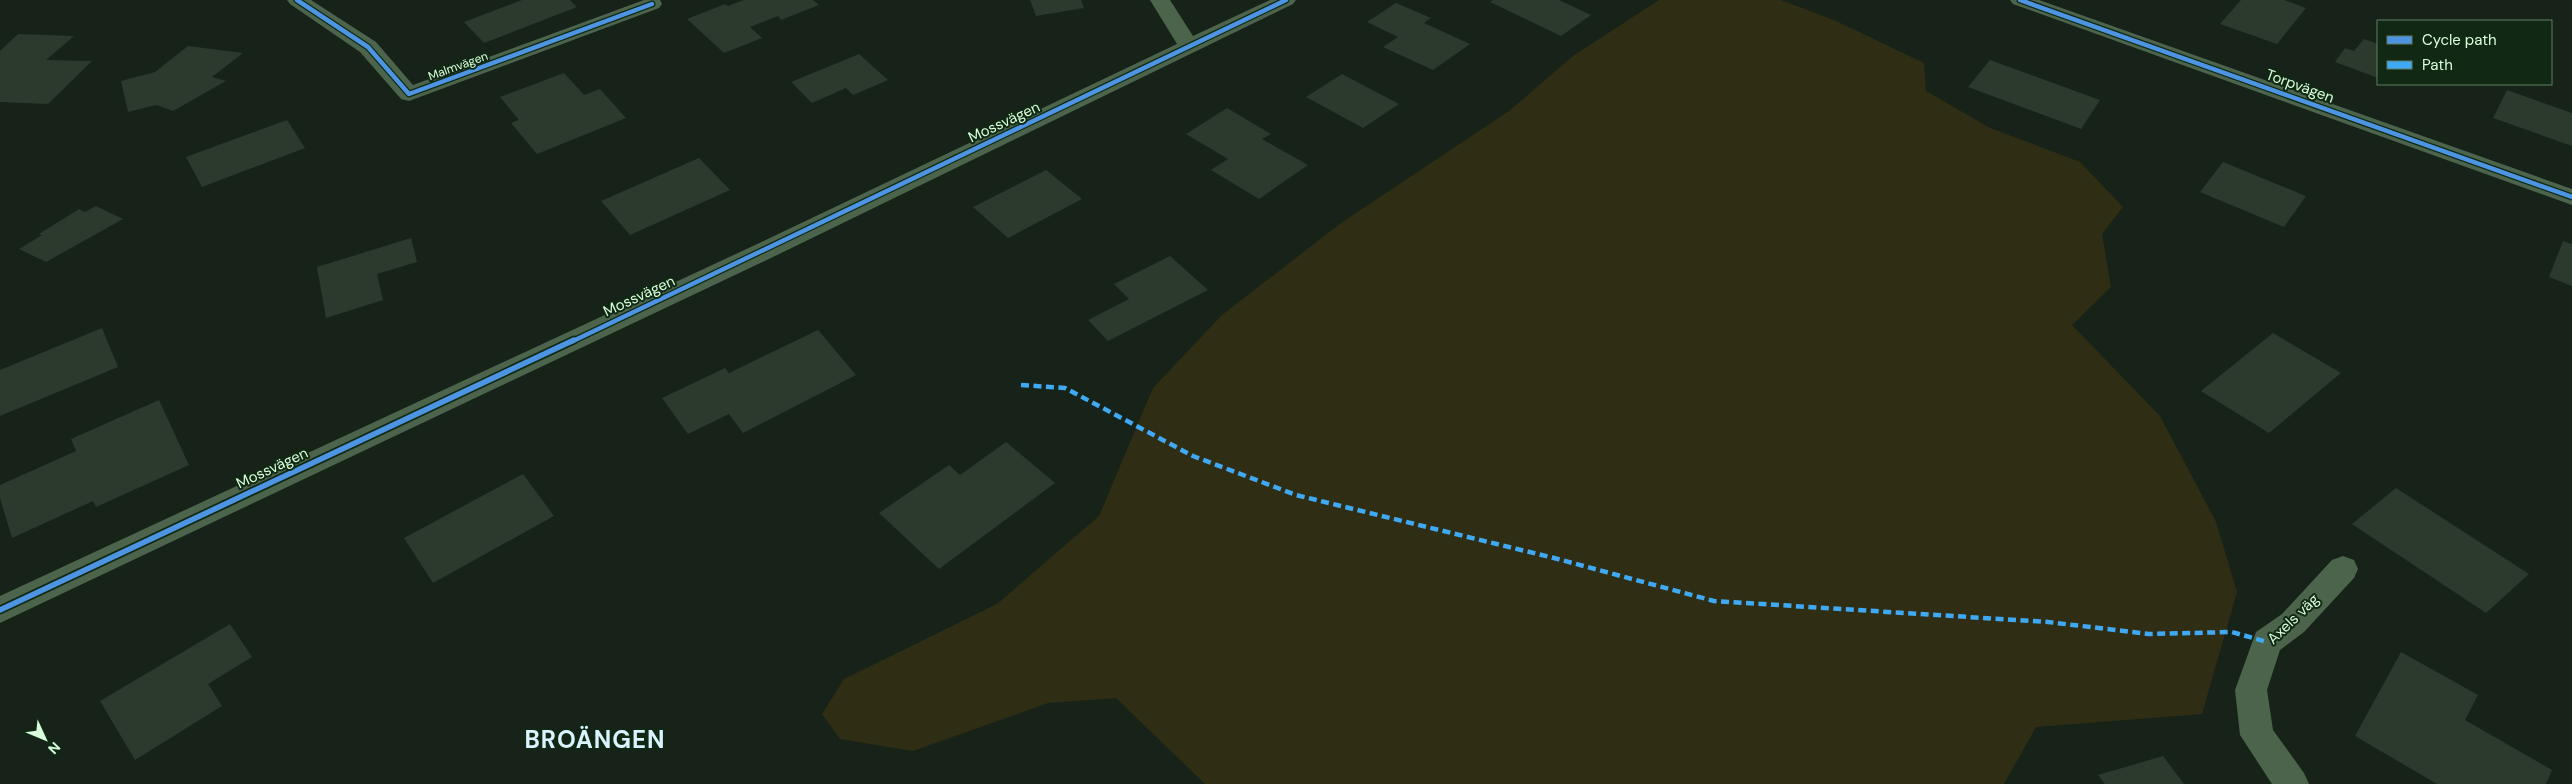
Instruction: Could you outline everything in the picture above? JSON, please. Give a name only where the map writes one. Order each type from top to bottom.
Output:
[{"type":"street","name":"Malmvägen","points":[[297,0],[368,47],[409,94],[652,4]]},
{"type":"street","points":[[1160,0],[1189,47]]},
{"type":"street","name":"Mossvägen","points":[[0,610],[762,252],[1286,0]]},
{"type":"street","name":"Torpvägen","points":[[2020,0],[2572,197]]},
{"type":"street","name":"Axels väg","points":[[2292,784],[2257,736],[2251,690],[2267,642],[2293,623],[2343,569]]},
{"type":"shaded area","points":[[1659,0],[1781,0],[1834,20],[1924,63],[1926,91],[1990,128],[2080,162],[2123,207],[2102,234],[2111,287],[2072,325],[2160,416],[2216,522],[2237,592],[2202,714],[2036,727],[2004,784],[1205,784],[1116,698],[1048,703],[913,751],[840,739],[822,714],[844,679],[997,604],[1099,516],[1153,388],[1222,315],[1341,223],[1509,111],[1573,56]]},
{"type":"building","points":[[522,0],[570,0],[577,7],[484,43],[464,22]]},
{"type":"building","points":[[744,0],[813,0],[819,5],[781,20],[778,16],[750,27],[762,38],[724,53],[687,19],[725,4],[728,6]]},
{"type":"building","points":[[1030,0],[1081,0],[1084,8],[1036,16]]},
{"type":"building","points":[[1493,0],[1559,0],[1591,15],[1561,36],[1490,2]]},
{"type":"building","points":[[2241,0],[2284,0],[2306,8],[2277,44],[2220,24]]},
{"type":"building","points":[[1396,3],[1431,18],[1424,23],[1470,44],[1433,70],[1383,47],[1398,37],[1367,22]]},
{"type":"building","points":[[18,34],[74,36],[46,60],[92,61],[48,104],[0,102],[0,51]]},
{"type":"building","points":[[2364,39],[2377,44],[2377,78],[2335,62],[2345,48],[2354,51]]},
{"type":"building","points":[[188,46],[243,53],[212,77],[226,81],[173,111],[156,105],[128,112],[121,81],[155,72]]},
{"type":"building","points":[[859,54],[888,80],[853,95],[846,88],[812,103],[791,82]]},
{"type":"building","points":[[1990,60],[2100,100],[2081,129],[1968,87]]},
{"type":"building","points":[[564,73],[584,95],[600,89],[626,118],[537,154],[511,123],[519,120],[500,97]]},
{"type":"building","points":[[1342,74],[1399,104],[1363,128],[1306,97]]},
{"type":"building","points":[[2507,90],[2572,113],[2572,146],[2493,118]]},
{"type":"building","points":[[1227,108],[1271,134],[1262,139],[1308,165],[1259,199],[1211,170],[1228,159],[1186,134]]},
{"type":"building","points":[[287,120],[305,148],[202,187],[186,157]]},
{"type":"building","points":[[699,158],[730,190],[630,235],[601,201]]},
{"type":"building","points":[[2223,162],[2306,196],[2284,227],[2200,192]]},
{"type":"building","points":[[1046,170],[1082,199],[1008,238],[973,207]]},
{"type":"building","points":[[96,206],[123,219],[46,262],[19,249],[79,209],[85,212]]},
{"type":"building","points":[[411,238],[417,262],[377,274],[383,300],[326,318],[317,267]]},
{"type":"building","points":[[2563,241],[2572,244],[2572,286],[2549,277]]},
{"type":"building","points":[[1170,256],[1208,290],[1108,341],[1088,320],[1129,299],[1114,284]]},
{"type":"building","points":[[102,328],[118,367],[0,416],[0,370]]},
{"type":"building","points":[[818,330],[856,375],[743,433],[729,414],[688,434],[662,398],[725,368],[729,373]]},
{"type":"building","points":[[2273,333],[2341,373],[2269,433],[2201,391]]},
{"type":"building","points":[[159,400],[189,465],[96,507],[93,501],[12,538],[0,498],[0,485],[76,451],[71,439]]},
{"type":"building","points":[[1006,442],[1055,483],[939,569],[879,513],[949,465],[960,475]]},
{"type":"building","points":[[523,474],[554,516],[433,583],[404,538]]},
{"type":"building","points":[[2396,488],[2529,574],[2486,613],[2352,524]]},
{"type":"building","points":[[230,624],[252,657],[208,684],[222,706],[135,760],[100,701]]},
{"type":"building","points":[[2401,652],[2478,695],[2465,720],[2552,770],[2546,784],[2437,784],[2355,736]]},
{"type":"building","points":[[2163,756],[2184,784],[2105,784],[2098,775]]},
{"type":"marked path","points":[[1021,385],[1065,388],[1193,456],[1296,495],[1554,558],[1714,601],[2048,622],[2149,634],[2232,632],[2267,642]]},
{"type":"cycle path","points":[[297,0],[368,47],[409,94],[652,4]]},
{"type":"cycle path","points":[[0,610],[762,252],[1286,0]]},
{"type":"cycle path","points":[[2020,0],[2572,197]]},
{"type":"district","name":"BROÄNGEN","points":[[595,740]]}]
